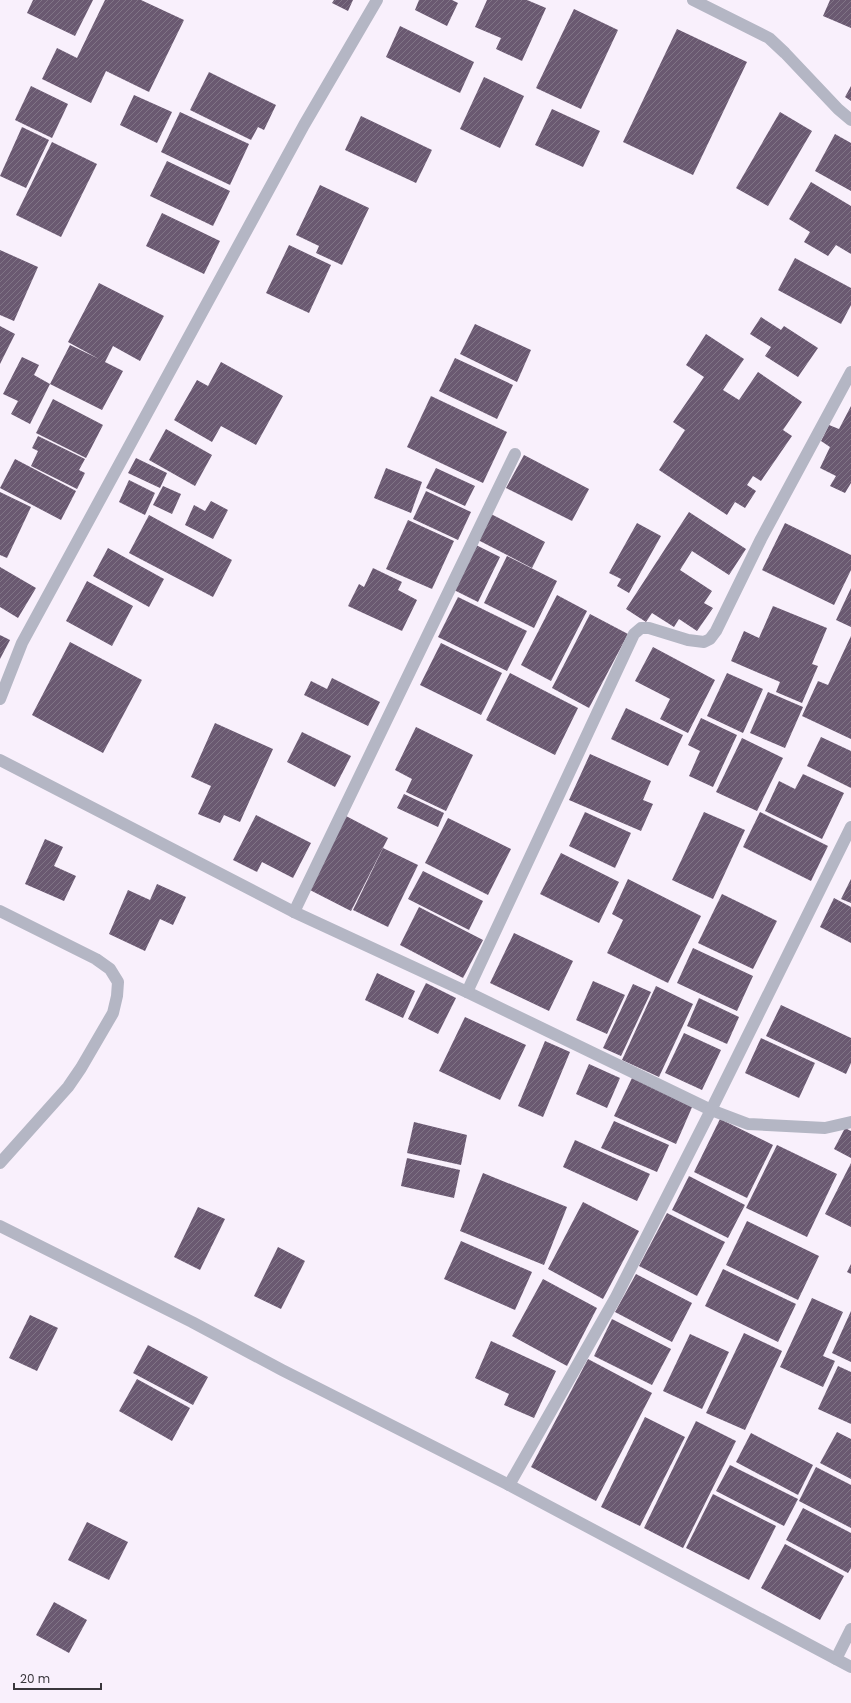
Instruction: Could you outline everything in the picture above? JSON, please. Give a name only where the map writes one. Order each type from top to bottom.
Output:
[{"type":"street","points":[[0,699],[22,643],[304,125],[377,0]]},
{"type":"street","points":[[693,0],[769,38],[838,109],[851,120]]},
{"type":"street","points":[[467,992],[634,634],[641,628],[649,628],[688,640],[704,642],[710,639],[716,632],[762,539],[851,372]]},
{"type":"street","points":[[294,912],[515,454]]},
{"type":"street","points":[[0,760],[294,912],[467,992],[711,1110],[748,1124],[825,1128],[851,1122]]},
{"type":"street","points":[[509,1485],[616,1297],[711,1110],[851,827]]},
{"type":"street","points":[[0,911],[96,959],[110,969],[118,982],[117,996],[113,1013],[81,1068],[68,1087],[0,1163]]},
{"type":"street","points":[[0,1226],[192,1322],[289,1374],[509,1485],[851,1667]]},
{"type":"street","points":[[836,1659],[851,1629]]},
{"type":"building","points":[[33,0],[93,0],[75,36],[27,13]]},
{"type":"building","points":[[105,0],[141,0],[184,20],[149,92],[106,71],[91,103],[42,79],[57,48],[77,58]]},
{"type":"building","points":[[334,0],[353,0],[348,11],[332,3]]},
{"type":"building","points":[[419,0],[452,0],[458,3],[447,26],[415,10]]},
{"type":"building","points":[[487,0],[527,0],[546,8],[522,61],[496,49],[501,38],[475,27]]},
{"type":"building","points":[[830,0],[851,0],[851,28],[823,16]]},
{"type":"building","points":[[574,9],[618,30],[581,109],[536,88]]},
{"type":"building","points":[[400,26],[474,62],[460,93],[386,57]]},
{"type":"building","points":[[677,29],[747,62],[693,175],[623,142]]},
{"type":"building","points":[[209,72],[276,105],[264,130],[258,127],[251,140],[190,110]]},
{"type":"building","points":[[484,77],[524,96],[500,148],[460,129]]},
{"type":"building","points":[[31,86],[68,104],[52,138],[15,120]]},
{"type":"building","points":[[851,86],[851,101],[845,97]]},
{"type":"building","points":[[134,95],[172,112],[157,143],[120,125]]},
{"type":"building","points":[[552,109],[600,131],[583,167],[535,145]]},
{"type":"building","points":[[180,112],[249,144],[230,185],[161,152]]},
{"type":"building","points":[[780,112],[812,131],[768,206],[736,188]]},
{"type":"building","points":[[361,116],[432,150],[416,183],[345,150]]},
{"type":"building","points":[[22,127],[49,140],[26,188],[0,176]]},
{"type":"building","points":[[835,134],[851,143],[851,191],[815,171]]},
{"type":"building","points":[[52,142],[97,164],[61,237],[16,215]]},
{"type":"building","points":[[167,161],[230,191],[213,226],[150,196]]},
{"type":"building","points":[[811,182],[851,206],[851,254],[836,245],[828,256],[804,242],[810,232],[789,219]]},
{"type":"building","points":[[320,185],[369,208],[342,265],[316,253],[319,246],[296,235]]},
{"type":"building","points":[[162,213],[220,241],[204,274],[146,246]]},
{"type":"building","points":[[289,245],[331,265],[309,313],[266,293]]},
{"type":"building","points":[[0,250],[38,267],[14,321],[0,315]]},
{"type":"building","points":[[795,258],[851,288],[851,305],[841,324],[778,290]]},
{"type":"building","points":[[99,283],[164,316],[140,361],[113,346],[105,362],[123,371],[102,410],[50,384],[70,345],[99,359],[68,342]]},
{"type":"building","points":[[761,317],[781,330],[784,326],[818,348],[798,377],[765,356],[771,347],[750,334]]},
{"type":"building","points":[[475,324],[531,350],[517,382],[460,354]]},
{"type":"building","points":[[0,326],[15,334],[0,364]]},
{"type":"building","points":[[706,334],[744,359],[723,390],[739,400],[758,372],[802,402],[783,430],[792,436],[761,481],[753,476],[747,485],[756,491],[745,508],[735,502],[727,515],[659,470],[685,430],[673,422],[704,377],[686,365]]},
{"type":"building","points":[[22,357],[39,365],[34,375],[50,384],[30,424],[11,414],[18,401],[3,394]]},
{"type":"building","points":[[455,358],[513,385],[497,419],[439,391]]},
{"type":"building","points":[[221,362],[283,396],[256,445],[221,426],[212,442],[174,420],[197,380],[208,386]]},
{"type":"building","points":[[431,396],[507,432],[483,483],[407,447]]},
{"type":"building","points":[[53,399],[103,425],[86,458],[36,433]]},
{"type":"building","points":[[851,406],[851,483],[845,493],[830,486],[836,476],[820,468],[830,447],[821,441],[829,425],[839,429]]},
{"type":"building","points":[[166,429],[212,455],[195,486],[149,460]]},
{"type":"building","points":[[38,436],[85,459],[79,470],[85,473],[77,489],[31,466],[38,451],[32,448]]},
{"type":"building","points":[[524,455],[589,489],[572,521],[506,488]]},
{"type":"building","points":[[136,458],[167,473],[160,488],[128,473]]},
{"type":"building","points":[[15,459],[76,491],[61,520],[0,488]]},
{"type":"building","points":[[386,468],[422,482],[411,513],[374,498]]},
{"type":"building","points":[[436,468],[475,486],[465,506],[426,488]]},
{"type":"building","points":[[129,480],[155,493],[145,515],[119,502]]},
{"type":"building","points":[[163,486],[181,494],[172,514],[153,505]]},
{"type":"building","points":[[426,491],[471,512],[458,540],[413,519]]},
{"type":"building","points":[[0,492],[31,507],[7,558],[0,555]]},
{"type":"building","points":[[211,501],[228,510],[213,539],[185,525],[194,505],[205,511]]},
{"type":"building","points":[[689,512],[746,549],[729,575],[692,551],[680,570],[712,591],[704,603],[713,608],[697,631],[679,619],[674,627],[652,613],[646,622],[626,609]]},
{"type":"building","points":[[491,514],[545,542],[532,568],[478,540]]},
{"type":"building","points":[[149,515],[232,560],[213,597],[129,553]]},
{"type":"building","points":[[408,520],[454,541],[432,589],[386,569]]},
{"type":"building","points":[[637,523],[661,536],[629,593],[617,586],[621,579],[609,573]]},
{"type":"building","points":[[785,523],[851,555],[851,570],[834,605],[762,570]]},
{"type":"building","points":[[476,545],[500,557],[478,602],[454,590]]},
{"type":"building","points":[[108,548],[164,579],[149,607],[93,576]]},
{"type":"building","points":[[507,556],[557,581],[534,628],[484,603]]},
{"type":"building","points":[[0,567],[36,588],[18,618],[0,607]]},
{"type":"building","points":[[373,568],[402,582],[398,590],[417,600],[402,631],[348,606],[359,584],[364,587]]},
{"type":"building","points":[[87,581],[133,606],[112,646],[66,621]]},
{"type":"building","points":[[851,588],[851,627],[836,620]]},
{"type":"building","points":[[557,595],[587,611],[551,681],[521,665]]},
{"type":"building","points":[[458,597],[527,631],[507,671],[438,637]]},
{"type":"building","points":[[773,606],[827,628],[812,664],[818,666],[802,703],[776,692],[780,682],[731,661],[744,631],[759,638]]},
{"type":"building","points":[[590,614],[628,634],[589,708],[552,688]]},
{"type":"building","points":[[0,635],[10,640],[0,659]]},
{"type":"building","points":[[851,636],[851,739],[802,716],[818,681],[828,685]]},
{"type":"building","points":[[70,642],[142,680],[103,753],[32,715]]},
{"type":"building","points":[[441,643],[502,673],[481,715],[420,685]]},
{"type":"building","points":[[653,647],[715,680],[688,733],[660,719],[670,699],[635,681]]},
{"type":"building","points":[[510,673],[578,708],[555,755],[486,720]]},
{"type":"building","points":[[727,673],[763,689],[743,733],[707,716]]},
{"type":"building","points":[[332,678],[380,702],[368,726],[304,695],[311,681],[327,689]]},
{"type":"building","points":[[768,692],[803,707],[785,748],[750,733]]},
{"type":"building","points":[[626,708],[683,735],[668,766],[611,739]]},
{"type":"building","points":[[701,718],[737,735],[713,787],[689,776],[700,751],[688,745]]},
{"type":"building","points":[[215,723],[273,749],[240,822],[224,815],[220,823],[198,814],[211,786],[191,777]]},
{"type":"building","points":[[416,727],[473,755],[446,811],[406,792],[412,779],[395,770]]},
{"type":"building","points":[[302,732],[351,756],[335,787],[287,762]]},
{"type":"building","points":[[821,737],[851,751],[851,788],[807,766]]},
{"type":"building","points":[[742,738],[783,758],[757,811],[716,792]]},
{"type":"building","points":[[590,754],[651,781],[643,800],[653,804],[641,831],[569,800]]},
{"type":"building","points":[[803,774],[844,793],[822,839],[765,811],[779,781],[795,789]]},
{"type":"building","points":[[404,794],[444,813],[438,827],[397,808]]},
{"type":"building","points":[[585,812],[631,833],[615,868],[569,846]]},
{"type":"building","points":[[704,812],[745,830],[713,899],[672,880]]},
{"type":"building","points":[[760,812],[828,846],[811,881],[743,847]]},
{"type":"building","points":[[256,815],[311,843],[293,878],[262,862],[257,872],[233,860]]},
{"type":"building","points":[[346,816],[388,838],[351,911],[308,889]]},
{"type":"building","points":[[448,818],[511,849],[488,895],[425,863]]},
{"type":"building","points":[[45,839],[63,847],[54,866],[76,876],[64,901],[25,884]]},
{"type":"building","points":[[383,848],[418,865],[388,927],[353,910]]},
{"type":"building","points":[[561,853],[619,882],[599,923],[540,894]]},
{"type":"building","points":[[423,871],[483,901],[469,930],[408,899]]},
{"type":"building","points":[[628,879],[701,916],[668,983],[607,953],[623,920],[612,914]]},
{"type":"building","points":[[851,879],[851,903],[841,899]]},
{"type":"building","points":[[157,884],[186,897],[173,925],[160,919],[145,951],[109,934],[128,890],[150,900]]},
{"type":"building","points":[[722,894],[777,921],[753,969],[698,943]]},
{"type":"building","points":[[834,898],[851,907],[851,943],[820,927]]},
{"type":"building","points":[[419,907],[483,940],[463,978],[400,945]]},
{"type":"building","points":[[514,933],[573,961],[549,1011],[490,983]]},
{"type":"building","points":[[693,948],[753,976],[737,1011],[677,983]]},
{"type":"building","points":[[377,973],[415,991],[403,1018],[365,1000]]},
{"type":"building","points":[[593,981],[625,995],[607,1034],[576,1020]]},
{"type":"building","points":[[426,983],[456,998],[438,1034],[408,1019]]},
{"type":"building","points":[[633,984],[651,992],[621,1056],[603,1048]]},
{"type":"building","points":[[656,986],[693,1004],[659,1077],[622,1060]]},
{"type":"building","points":[[699,998],[739,1017],[727,1044],[687,1026]]},
{"type":"building","points":[[781,1005],[851,1038],[851,1063],[846,1074],[766,1036]]},
{"type":"building","points":[[465,1017],[526,1045],[500,1100],[439,1071]]},
{"type":"building","points":[[684,1033],[721,1050],[702,1090],[665,1073]]},
{"type":"building","points":[[761,1038],[815,1063],[799,1098],[745,1073]]},
{"type":"building","points":[[545,1041],[570,1052],[543,1117],[518,1106]]},
{"type":"building","points":[[589,1064],[620,1078],[607,1108],[576,1094]]},
{"type":"building","points":[[632,1078],[693,1105],[676,1144],[614,1116]]},
{"type":"building","points":[[720,1119],[773,1145],[747,1198],[694,1172]]},
{"type":"building","points":[[614,1121],[669,1145],[657,1172],[601,1148]]},
{"type":"building","points":[[414,1122],[467,1135],[461,1165],[407,1153]]},
{"type":"building","points":[[845,1128],[851,1131],[851,1158],[834,1149]]},
{"type":"building","points":[[575,1140],[650,1174],[637,1201],[563,1167]]},
{"type":"building","points":[[777,1145],[837,1174],[807,1237],[746,1208]]},
{"type":"building","points":[[407,1158],[460,1170],[454,1198],[401,1186]]},
{"type":"building","points":[[851,1163],[851,1227],[825,1214]]},
{"type":"building","points":[[483,1173],[567,1207],[544,1265],[460,1231]]},
{"type":"building","points":[[689,1176],[745,1205],[728,1238],[672,1210]]},
{"type":"building","points":[[583,1202],[639,1231],[603,1299],[548,1269]]},
{"type":"building","points":[[198,1207],[225,1219],[200,1270],[174,1257]]},
{"type":"building","points":[[667,1213],[725,1242],[697,1296],[639,1266]]},
{"type":"building","points":[[747,1221],[819,1256],[798,1300],[726,1265]]},
{"type":"building","points":[[461,1241],[532,1272],[515,1310],[444,1279]]},
{"type":"building","points":[[278,1247],[305,1261],[281,1309],[254,1296]]},
{"type":"building","points":[[851,1264],[851,1274],[847,1272]]},
{"type":"building","points":[[723,1269],[796,1304],[778,1342],[705,1306]]},
{"type":"building","points":[[636,1274],[692,1303],[672,1342],[615,1312]]},
{"type":"building","points":[[543,1279],[597,1308],[567,1366],[512,1336]]},
{"type":"building","points":[[812,1298],[843,1312],[823,1356],[835,1361],[823,1387],[780,1367]]},
{"type":"building","points":[[851,1311],[851,1362],[832,1353]]},
{"type":"building","points":[[30,1315],[58,1328],[37,1371],[9,1358]]},
{"type":"building","points":[[612,1319],[671,1349],[652,1385],[594,1356]]},
{"type":"building","points":[[744,1333],[782,1351],[745,1430],[706,1413]]},
{"type":"building","points":[[690,1334],[729,1352],[702,1409],[663,1391]]},
{"type":"building","points":[[491,1341],[556,1371],[534,1418],[504,1405],[509,1394],[475,1378]]},
{"type":"building","points":[[148,1345],[208,1377],[193,1405],[133,1373]]},
{"type":"building","points":[[588,1359],[652,1393],[596,1501],[531,1467]]},
{"type":"building","points":[[838,1366],[851,1372],[851,1424],[818,1409]]},
{"type":"building","points":[[137,1379],[190,1408],[172,1441],[119,1411]]},
{"type":"building","points":[[645,1417],[685,1437],[640,1526],[601,1507]]},
{"type":"building","points":[[696,1421],[736,1441],[683,1548],[644,1528]]},
{"type":"building","points":[[837,1432],[851,1439],[851,1479],[820,1463]]},
{"type":"building","points":[[751,1433],[813,1465],[798,1495],[736,1462]]},
{"type":"building","points":[[730,1465],[798,1499],[784,1526],[716,1491]]},
{"type":"building","points":[[816,1467],[851,1485],[851,1528],[799,1501]]},
{"type":"building","points":[[713,1494],[776,1526],[749,1580],[686,1548]]},
{"type":"building","points":[[803,1508],[851,1533],[851,1568],[848,1573],[786,1540]]},
{"type":"building","points":[[87,1522],[128,1542],[109,1580],[68,1560]]},
{"type":"building","points":[[785,1544],[844,1576],[820,1620],[761,1588]]},
{"type":"building","points":[[54,1602],[87,1620],[69,1653],[36,1635]]}]
